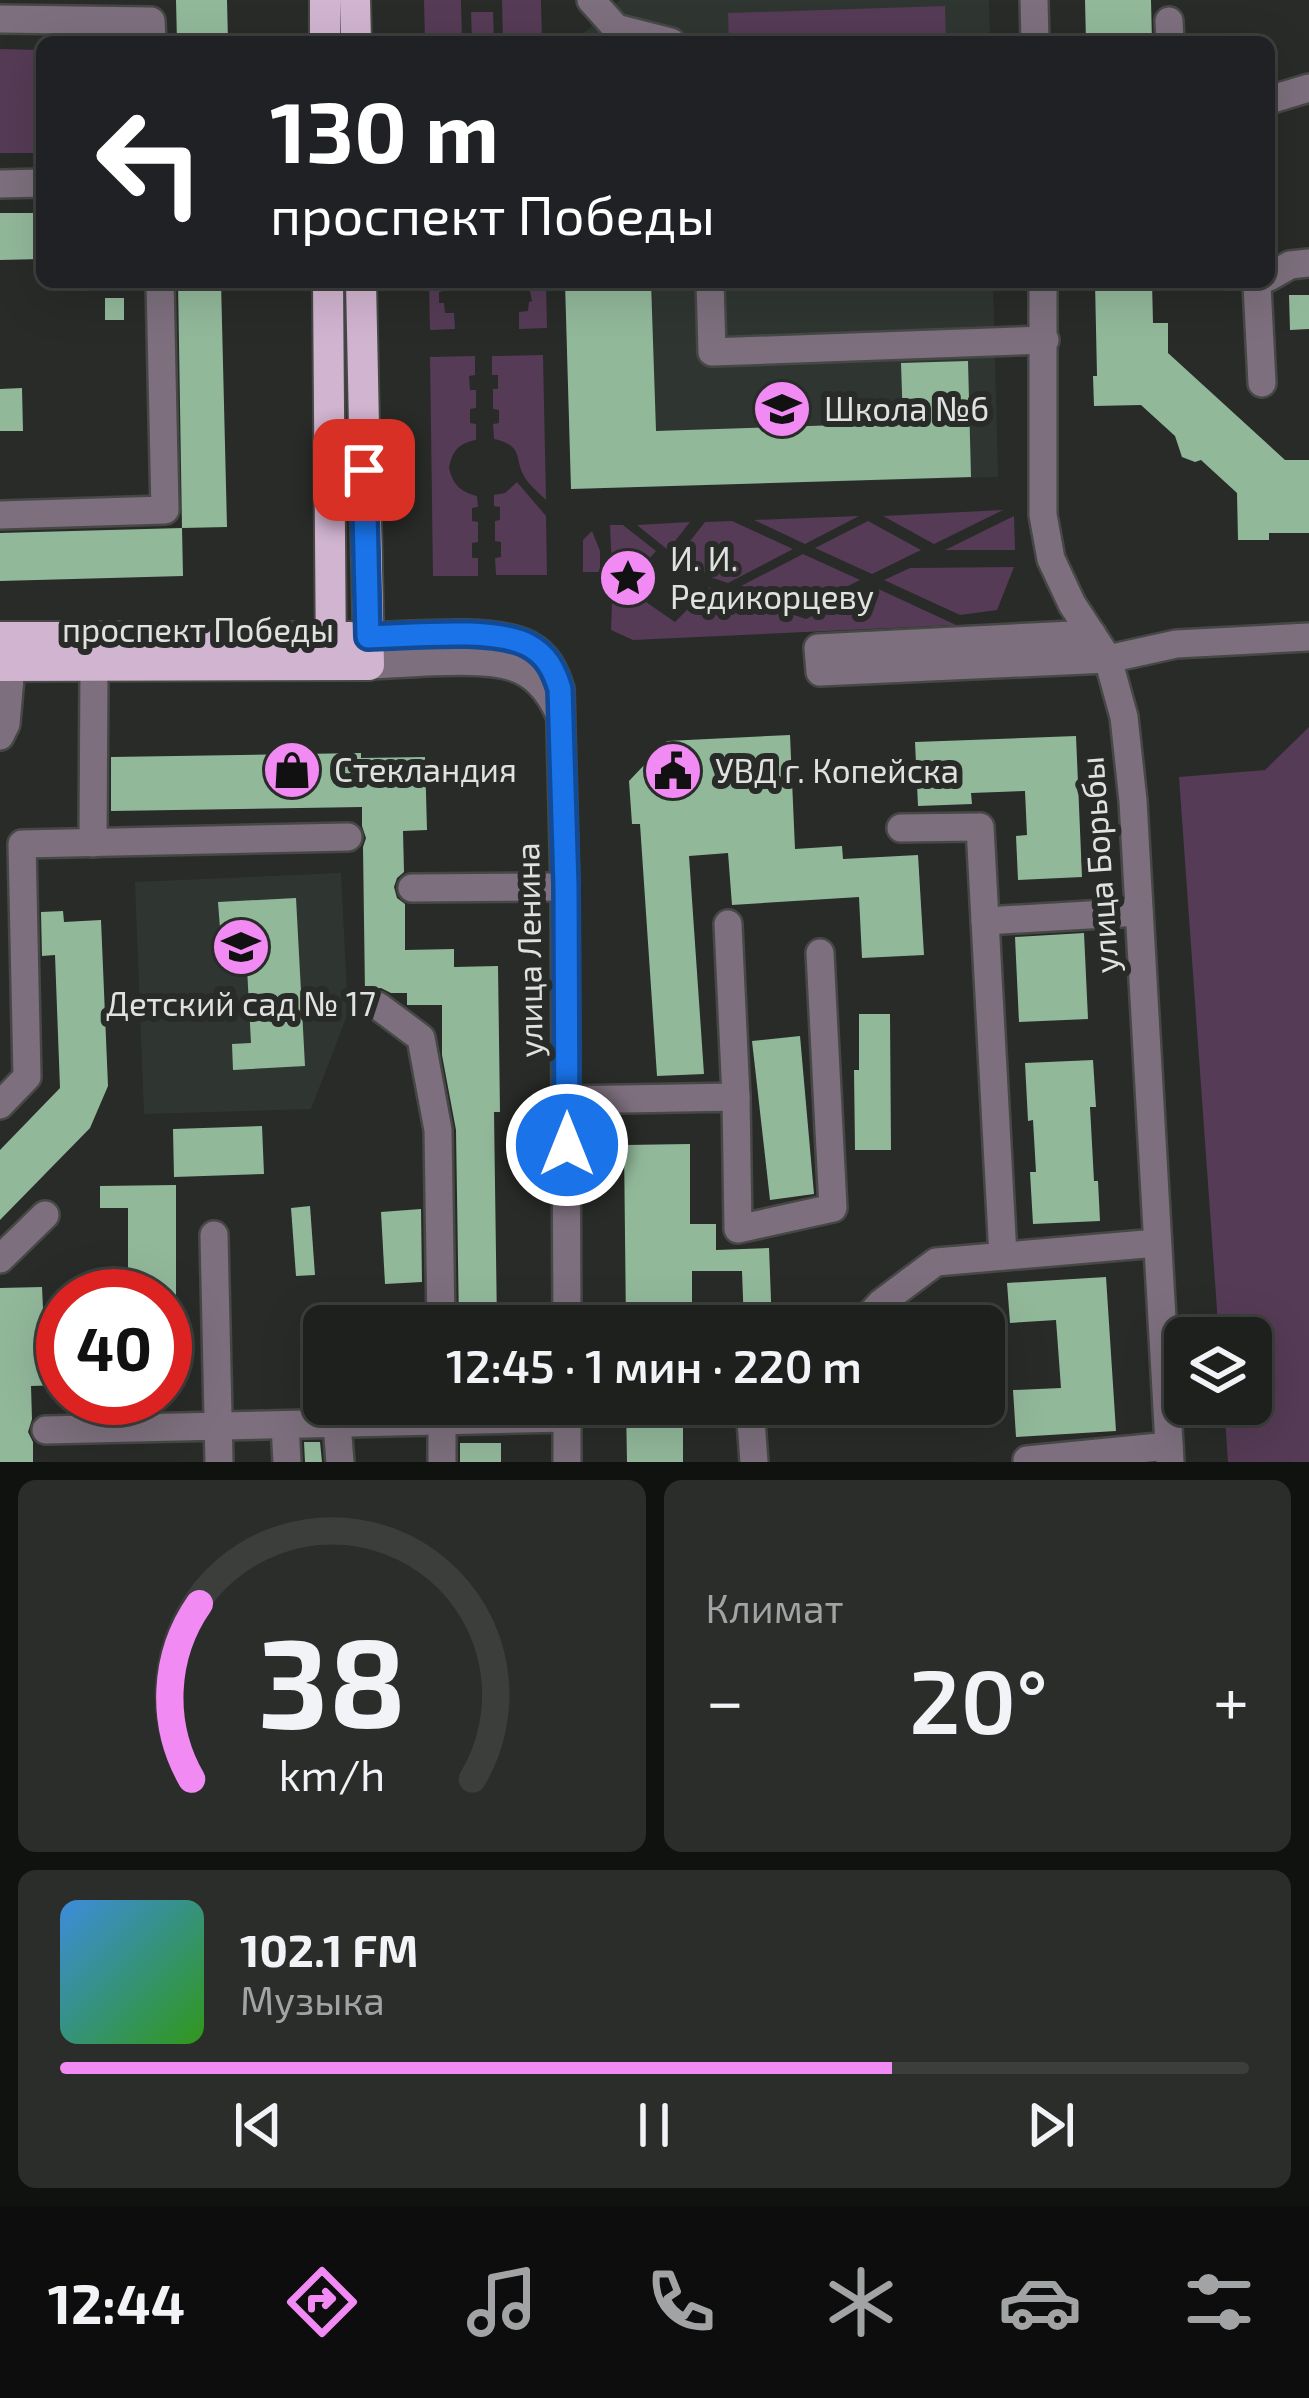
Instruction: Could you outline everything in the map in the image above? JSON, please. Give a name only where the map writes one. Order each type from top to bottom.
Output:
[{"type":"main road","points":[[325,0],[325,36]]},
{"type":"main road","points":[[355,0],[356,36]]},
{"type":"main road","points":[[328,288],[331,651]]},
{"type":"main road","points":[[361,288],[368,651]]},
{"type":"main road","name":"проспект Победы","points":[[4,656],[94,667],[331,651]]},
{"type":"main road","name":"проспект Победы","points":[[4,656],[368,651]]},
{"type":"street","points":[[591,0],[616,35]]},
{"type":"street","points":[[1034,0],[1035,36]]},
{"type":"street","points":[[0,19],[152,21],[152,36]]},
{"type":"street","points":[[1275,98],[1309,88]]},
{"type":"street","points":[[0,184],[36,183]]},
{"type":"street","points":[[1275,274],[1290,265],[1309,263]]},
{"type":"street","points":[[0,515],[165,510],[160,288]]},
{"type":"street","points":[[710,288],[712,352],[1045,340]]},
{"type":"street","name":"улица Борьбы","points":[[1043,288],[1042,515],[1051,559],[1072,604],[1108,658],[1124,717],[1133,801],[1170,1454]]},
{"type":"street","points":[[1257,288],[1262,382]]},
{"type":"street","points":[[1092,634],[818,648],[820,672],[1108,658],[1176,644],[1309,637]]},
{"type":"street","name":"проспект Победы","points":[[368,651],[481,635],[509,638],[529,645],[554,669],[561,717]]},
{"type":"street","points":[[0,736],[6,724],[4,656]]},
{"type":"street","points":[[93,843],[94,667]]},
{"type":"street","name":"улица Ленина","points":[[561,717],[567,1305]]},
{"type":"street","points":[[901,829],[980,827],[1003,1256]]},
{"type":"street","points":[[0,1105],[27,1077],[22,844],[348,837]]},
{"type":"street","points":[[412,888],[566,886]]},
{"type":"street","points":[[985,921],[1139,912]]},
{"type":"street","points":[[728,924],[738,1229],[833,1208],[820,953]]},
{"type":"street","points":[[378,1006],[422,1038],[438,1130],[441,1305]]},
{"type":"street","points":[[567,1100],[736,1097]]},
{"type":"street","points":[[0,1258],[45,1215]]},
{"type":"street","points":[[214,1235],[219,1462]]},
{"type":"street","points":[[879,1305],[936,1262],[1157,1243]]},
{"type":"street","points":[[285,1425],[287,1462]]},
{"type":"street","points":[[46,1430],[303,1425]]},
{"type":"street","points":[[337,1425],[340,1462]]},
{"type":"street","points":[[442,1425],[442,1462]]},
{"type":"street","points":[[567,1425],[567,1462]]},
{"type":"street","points":[[751,1425],[754,1462]]},
{"type":"street","points":[[1027,1462],[1170,1454]]},
{"type":"shaded area","points":[[424,0],[461,0],[462,36],[425,36]]},
{"type":"shaded area","points":[[502,0],[541,0],[542,36],[503,36]]},
{"type":"shaded area","points":[[620,0],[989,0],[990,36],[581,36]]},
{"type":"shaded area","points":[[945,6],[946,36],[729,36],[728,13]]},
{"type":"shaded area","points":[[471,12],[493,12],[494,36],[472,36]]},
{"type":"shaded area","points":[[0,49],[36,50],[36,153],[0,153]]},
{"type":"shaded area","points":[[429,288],[444,288],[439,303],[444,303],[445,313],[454,313],[455,329],[430,330]]},
{"type":"shaded area","points":[[529,288],[546,288],[547,328],[519,329],[519,312],[528,311]]},
{"type":"shaded area","name":"Школа №6","points":[[565,288],[993,288],[998,477],[571,489]]},
{"type":"shaded area","points":[[543,355],[546,500],[526,479],[514,449],[494,439],[493,424],[499,423],[499,410],[493,409],[498,375],[492,375],[492,356]]},
{"type":"shaded area","points":[[475,356],[475,375],[469,376],[470,390],[476,390],[470,423],[476,424],[476,440],[457,449],[449,468],[458,487],[477,496],[472,521],[478,522],[478,542],[472,543],[472,558],[478,558],[478,576],[433,576],[430,357]]},
{"type":"shaded area","points":[[517,482],[546,516],[547,575],[496,575],[501,542],[495,541],[500,507],[494,506],[494,495],[505,493]]},
{"type":"shaded area","points":[[1003,510],[934,544],[883,516]]},
{"type":"shaded area","points":[[859,516],[805,544],[754,520]]},
{"type":"shaded area","points":[[1014,516],[1015,550],[945,550]]},
{"type":"shaded area","points":[[732,521],[793,549],[728,583],[679,555],[705,522]]},
{"type":"shaded area","points":[[868,521],[921,550],[872,574],[815,548]]},
{"type":"shaded area","points":[[690,522],[668,550],[637,525]]},
{"type":"shaded area","points":[[610,525],[623,525],[656,551],[640,569],[612,570]]},
{"type":"shaded area","points":[[592,531],[600,551],[600,572],[583,572],[583,540]]},
{"type":"shaded area","points":[[803,554],[860,580],[804,608],[739,587]]},
{"type":"shaded area","points":[[1014,567],[997,610],[960,615],[884,580],[910,568]]},
{"type":"shaded area","points":[[872,586],[956,625],[633,640],[611,630],[612,603],[646,602],[675,622],[710,587],[806,619]]},
{"type":"shaded area","points":[[1309,727],[1309,1462],[1228,1462],[1225,1425],[1272,1425],[1272,1317],[1218,1317],[1179,777],[1265,770]]},
{"type":"shaded area","name":"Детский сад № 17","points":[[341,873],[348,1013],[311,1109],[144,1114],[135,882]]},
{"type":"building","points":[[176,0],[227,0],[228,36],[177,36]]},
{"type":"building","points":[[1085,0],[1151,0],[1152,36],[1086,36]]},
{"type":"building","points":[[0,213],[36,213],[36,259],[0,260]]},
{"type":"building","points":[[178,288],[221,288],[227,527],[182,528]]},
{"type":"building","points":[[565,288],[651,288],[656,431],[903,423],[901,363],[968,361],[971,477],[571,489]]},
{"type":"building","points":[[1095,288],[1152,288],[1153,323],[1168,323],[1168,353],[1285,460],[1309,460],[1309,533],[1269,533],[1269,540],[1238,540],[1237,493],[1201,460],[1182,457],[1175,436],[1141,405],[1094,406],[1093,376],[1097,376]]},
{"type":"building","points":[[1289,295],[1309,295],[1309,329],[1290,330]]},
{"type":"building","points":[[105,298],[124,298],[124,320],[105,320]]},
{"type":"building","points":[[22,388],[23,431],[0,431],[0,389]]},
{"type":"building","points":[[182,528],[183,576],[0,581],[0,533]]},
{"type":"building","points":[[790,735],[795,849],[842,846],[843,859],[918,855],[924,955],[862,958],[859,897],[732,905],[728,853],[689,856],[704,1074],[657,1076],[640,824],[632,824],[629,781],[667,741]]},
{"type":"building","points":[[1076,736],[1082,877],[1018,880],[1016,836],[1027,835],[1025,791],[971,793],[972,804],[918,806],[915,742]]},
{"type":"building","points":[[361,753],[361,758],[425,757],[427,830],[403,831],[404,872],[394,887],[405,904],[405,950],[454,949],[454,967],[498,966],[497,1305],[459,1305],[456,1130],[442,1055],[442,1005],[407,1005],[407,993],[381,988],[365,994],[362,807],[111,811],[111,757]]},
{"type":"building","points":[[296,898],[305,1066],[233,1070],[232,1044],[251,1043],[247,968],[242,968],[240,927],[220,928],[218,902]]},
{"type":"building","points":[[63,911],[64,922],[101,920],[108,1086],[90,1128],[0,1220],[0,1150],[60,1088],[55,955],[42,956],[41,912]]},
{"type":"building","points":[[1084,933],[1088,1019],[1019,1022],[1015,937]]},
{"type":"building","points":[[859,1014],[890,1014],[891,1150],[855,1150]]},
{"type":"building","points":[[800,1036],[814,1194],[770,1200],[752,1041]]},
{"type":"building","points":[[1093,1060],[1096,1107],[1090,1107],[1100,1221],[1033,1224],[1030,1172],[1036,1172],[1025,1063]]},
{"type":"building","points":[[262,1126],[264,1174],[174,1177],[173,1129]]},
{"type":"building","points":[[690,1144],[690,1224],[716,1224],[716,1250],[769,1248],[771,1305],[743,1305],[742,1271],[692,1271],[692,1305],[626,1305],[624,1145]]},
{"type":"building","points":[[176,1185],[176,1269],[128,1269],[128,1208],[100,1208],[100,1186]]},
{"type":"building","points":[[310,1206],[315,1275],[296,1276],[291,1208]]},
{"type":"building","points":[[421,1209],[422,1282],[385,1284],[381,1212]]},
{"type":"building","points":[[1106,1277],[1116,1431],[1016,1437],[1013,1390],[1061,1388],[1056,1320],[1010,1323],[1007,1283]]},
{"type":"building","points":[[36,1287],[36,1386],[31,1386],[28,1432],[33,1462],[0,1462],[0,1288]]},
{"type":"building","points":[[626,1425],[683,1425],[683,1462],[627,1462]]},
{"type":"building","points":[[304,1442],[320,1442],[322,1462],[305,1462]]},
{"type":"building","points":[[460,1443],[501,1443],[501,1462],[460,1462]]},
{"type":"place","name":"Школа №6","points":[[782,409]]},
{"type":"place","name":"И. И. Редикорцеву","points":[[628,578]]},
{"type":"place","name":"Стекландия","points":[[292,770]]},
{"type":"place","name":"УВД г. Копейска","points":[[673,771]]},
{"type":"place","name":"Детский сад № 17","points":[[241,947]]},
{"type":"route","points":[[364,470],[368,637],[509,638],[529,645],[554,669],[560,689],[566,886],[567,1145]]}]
